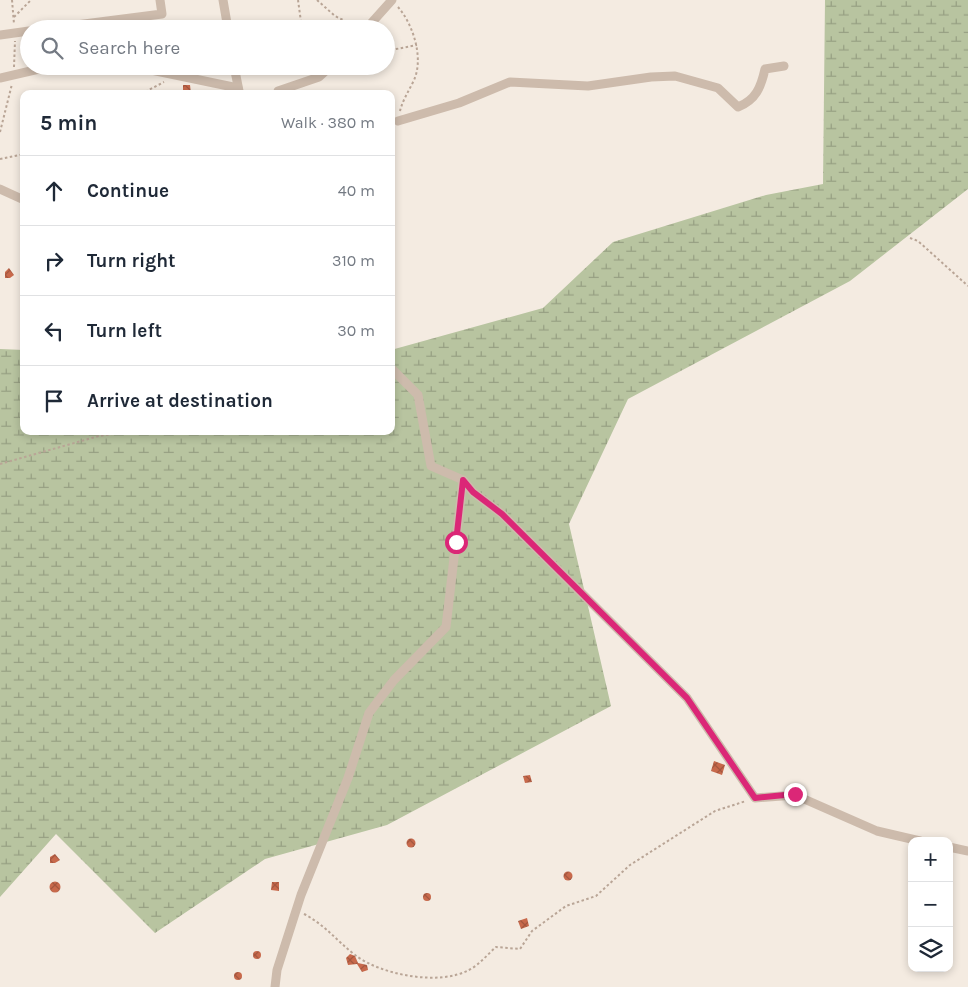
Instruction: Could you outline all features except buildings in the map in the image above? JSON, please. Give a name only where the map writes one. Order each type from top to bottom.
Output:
[{"type":"street","points":[[115,20],[162,14],[160,0]]},
{"type":"street","points":[[223,0],[226,20]]},
{"type":"street","points":[[374,20],[392,0]]},
{"type":"street","points":[[0,35],[20,32]]},
{"type":"street","points":[[398,121],[459,103],[510,82],[588,86],[651,77],[675,76],[718,88],[738,107],[750,102],[759,88],[765,69],[784,66]]},
{"type":"street","points":[[0,78],[20,73]]},
{"type":"street","points":[[170,75],[234,90]]},
{"type":"street","points":[[235,75],[238,90]]},
{"type":"street","points":[[281,90],[320,75]]},
{"type":"street","points":[[3,192],[20,198]]},
{"type":"street","points":[[395,372],[418,395],[431,466],[463,480],[473,492],[502,514],[687,698],[755,798],[795,794],[877,831],[908,838]]},
{"type":"street","points":[[274,987],[277,970],[296,910],[348,778],[369,713],[394,680],[446,627],[463,480]]},
{"type":"street","points":[[953,848],[968,851]]},
{"type":"path","points":[[12,0],[15,32]]},
{"type":"path","points":[[14,17],[31,0]]},
{"type":"path","points":[[298,0],[301,20]]},
{"type":"path","points":[[317,0],[335,16],[343,20]]},
{"type":"path","points":[[392,0],[407,17],[417,45],[415,78],[403,98],[398,121]]},
{"type":"path","points":[[395,49],[417,45]]},
{"type":"path","points":[[149,90],[165,82]]},
{"type":"path","points":[[0,159],[20,155]]},
{"type":"path","points":[[910,238],[925,247],[968,286]]},
{"type":"path","points":[[0,464],[106,435]]},
{"type":"path","points":[[296,910],[322,923],[356,956],[384,971],[439,979],[470,970],[496,947],[520,949],[532,931],[566,906],[596,896],[630,865],[663,843],[715,811],[755,798]]},
{"type":"green space","points":[[825,0],[968,0],[968,189],[850,281],[628,399],[569,524],[611,706],[387,825],[265,859],[155,933],[56,834],[0,897],[0,349],[20,350],[20,435],[395,435],[395,349],[543,308],[613,242],[766,195],[823,184]]},
{"type":"route","points":[[456,542],[463,480],[473,492],[502,514],[687,698],[755,798],[795,794]]}]
